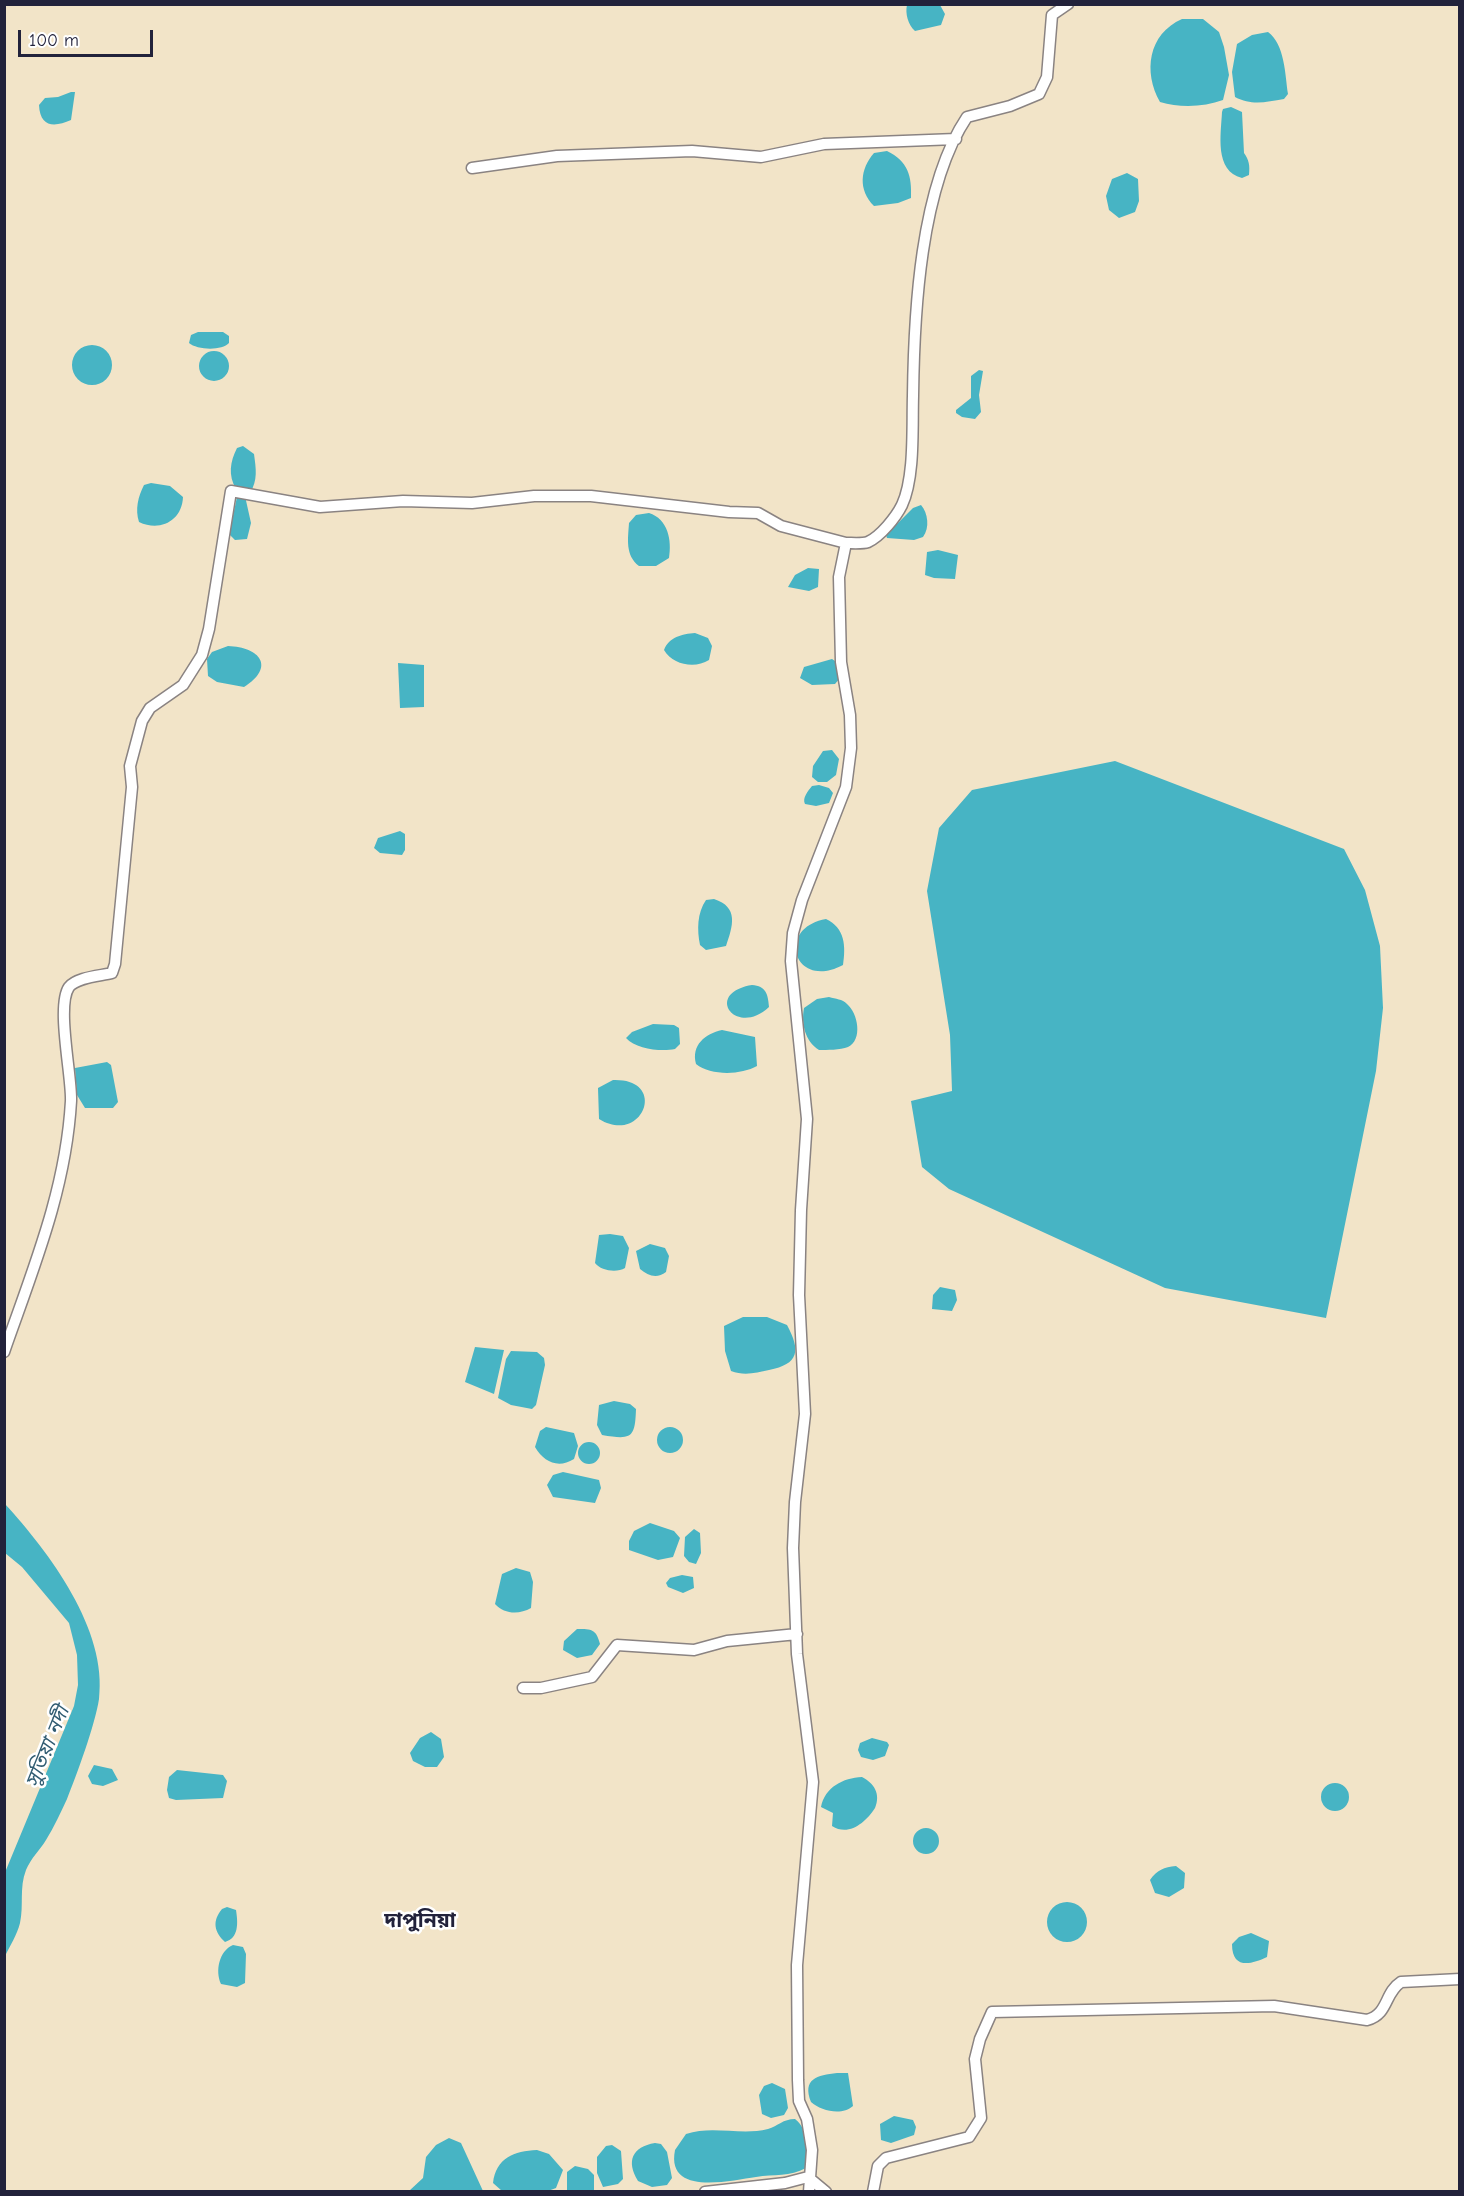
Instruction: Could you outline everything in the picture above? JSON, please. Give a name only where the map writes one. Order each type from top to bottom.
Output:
[{"type":"street","points":[[4,1352],[50,1224],[69,1137],[71,1095],[64,1028],[66,996],[69,987],[80,980],[112,973],[115,964],[132,787],[130,766],[142,721],[150,708],[183,685],[201,655],[209,629],[231,491],[320,507],[403,501],[472,503],[534,496],[591,496],[729,512],[758,513],[782,526],[846,543],[867,542],[876,537],[902,505],[908,481],[912,440],[914,332],[920,270],[937,186],[967,117],[981,111],[1010,106],[1039,94],[1047,77],[1052,15],[1068,4]]},
{"type":"street","points":[[472,168],[557,156],[692,151],[761,157],[824,144],[956,139]]},
{"type":"street","points":[[809,2192],[808,2177],[812,2150],[807,2119],[800,2101],[798,2080],[797,1965],[813,1782],[797,1634],[793,1548],[795,1502],[805,1414],[799,1295],[801,1210],[807,1119],[791,961],[793,933],[802,900],[846,786],[851,748],[850,715],[841,662],[839,585],[846,543]]},
{"type":"street","points":[[523,1688],[541,1688],[592,1677],[617,1645],[694,1650],[727,1641],[797,1634]]},
{"type":"street","points":[[873,2192],[878,2166],[886,2158],[969,2137],[975,2128],[981,2118],[975,2059],[980,2039],[992,2012],[1274,2006],[1367,2020],[1377,2017],[1385,2008],[1393,1987],[1401,1982],[1460,1979]]},
{"type":"street","points":[[705,2192],[785,2183],[808,2177]]},
{"type":"street","points":[[808,2177],[826,2192]]},
{"type":"water","points":[[907,5],[940,5],[945,14],[941,25],[915,31],[908,19]]},
{"type":"water","points":[[1182,19],[1203,19],[1219,32],[1229,75],[1223,100],[1192,106],[1160,102],[1151,78],[1152,55],[1162,34]]},
{"type":"water","points":[[1268,32],[1278,44],[1281,52],[1288,94],[1284,99],[1259,102],[1241,100],[1235,97],[1232,72],[1237,44],[1252,35]]},
{"type":"water","points":[[75,92],[71,120],[59,124],[45,122],[39,105],[45,98],[58,97]]},
{"type":"water","points":[[1231,107],[1242,112],[1244,153],[1248,160],[1249,175],[1242,178],[1227,168],[1221,151],[1222,112],[1223,109]]},
{"type":"water","points":[[887,151],[904,164],[911,183],[911,198],[898,203],[874,206],[865,193],[864,173],[874,153]]},
{"type":"water","points":[[1127,173],[1138,179],[1139,201],[1135,212],[1119,218],[1109,210],[1106,196],[1112,179]]},
{"type":"water","points":[[198,332],[223,332],[229,336],[229,343],[221,347],[203,348],[189,343],[191,335]]},
{"type":"water","points":[[92,345],[106,351],[112,365],[106,379],[92,385],[78,379],[72,365],[78,351]]},
{"type":"water","points":[[214,351],[225,355],[229,366],[225,377],[214,381],[203,377],[199,366],[203,355]]},
{"type":"water","points":[[979,370],[983,371],[979,395],[981,412],[975,419],[962,417],[956,413],[956,410],[971,398],[971,376]]},
{"type":"water","points":[[243,446],[254,454],[256,470],[250,493],[236,489],[231,474],[231,463],[237,448]]},
{"type":"water","points":[[151,483],[170,486],[183,497],[179,512],[162,525],[147,525],[139,522],[137,508],[139,499],[144,485]]},
{"type":"water","points":[[245,496],[251,523],[247,539],[235,540],[229,534],[237,497]]},
{"type":"water","points":[[921,505],[927,521],[927,529],[923,537],[914,540],[887,538],[886,535],[913,508]]},
{"type":"water","points":[[649,513],[661,520],[667,531],[670,544],[669,558],[656,566],[639,566],[629,552],[629,523],[636,515]]},
{"type":"water","points":[[938,550],[958,555],[955,579],[925,575],[927,552]]},
{"type":"water","points":[[808,568],[819,569],[818,587],[809,591],[788,587],[795,575]]},
{"type":"water","points":[[695,633],[708,638],[712,646],[709,660],[691,665],[685,664],[673,659],[664,650],[669,642],[677,637]]},
{"type":"water","points":[[228,646],[248,650],[260,659],[260,672],[244,687],[217,682],[208,676],[207,659],[212,652]]},
{"type":"water","points":[[832,659],[838,663],[840,678],[835,684],[812,685],[800,678],[804,667]]},
{"type":"water","points":[[398,663],[424,665],[424,707],[400,708]]},
{"type":"water","points":[[832,750],[839,759],[836,775],[827,782],[818,782],[812,777],[813,766],[823,751]]},
{"type":"water","points":[[1115,761],[1344,849],[1365,890],[1380,946],[1383,1008],[1376,1071],[1326,1318],[1165,1288],[949,1189],[922,1167],[911,1101],[952,1091],[950,1035],[927,891],[939,828],[972,790]]},
{"type":"water","points":[[819,785],[829,788],[833,793],[829,803],[816,806],[805,804],[805,797],[809,790],[812,786]]},
{"type":"water","points":[[400,831],[405,834],[405,850],[402,855],[380,853],[374,848],[378,838]]},
{"type":"water","points":[[714,899],[722,902],[731,912],[731,931],[726,946],[706,950],[700,945],[699,916],[706,900]]},
{"type":"water","points":[[826,919],[841,932],[844,944],[843,965],[826,971],[812,970],[803,964],[797,955],[796,944],[800,934],[810,925]]},
{"type":"water","points":[[752,985],[765,991],[769,1007],[757,1015],[746,1018],[736,1016],[727,1004],[729,996],[737,990]]},
{"type":"water","points":[[829,997],[843,1001],[851,1008],[857,1026],[856,1039],[848,1047],[819,1050],[810,1042],[805,1032],[804,1008],[817,999]]},
{"type":"water","points":[[653,1024],[674,1025],[679,1028],[680,1044],[675,1049],[656,1050],[636,1045],[626,1038],[632,1032]]},
{"type":"water","points":[[722,1030],[755,1037],[757,1066],[726,1073],[710,1071],[696,1064],[696,1051],[701,1041],[710,1034]]},
{"type":"water","points":[[107,1062],[111,1065],[118,1102],[113,1108],[85,1108],[77,1095],[75,1068]]},
{"type":"water","points":[[613,1080],[630,1082],[641,1089],[645,1099],[644,1109],[638,1118],[628,1124],[615,1125],[599,1119],[598,1088]]},
{"type":"water","points":[[599,1235],[623,1236],[629,1248],[625,1268],[622,1270],[605,1269],[595,1263]]},
{"type":"water","points":[[650,1244],[665,1248],[669,1256],[666,1272],[656,1276],[649,1275],[640,1269],[636,1251]]},
{"type":"water","points":[[940,1287],[955,1290],[957,1300],[952,1311],[932,1309],[933,1295]]},
{"type":"water","points":[[743,1317],[767,1317],[787,1325],[795,1349],[792,1360],[779,1367],[759,1372],[745,1374],[731,1371],[725,1351],[724,1326]]},
{"type":"water","points":[[475,1347],[504,1350],[494,1394],[465,1382]]},
{"type":"water","points":[[511,1351],[537,1352],[544,1358],[545,1365],[536,1405],[532,1409],[511,1405],[498,1398],[506,1359]]},
{"type":"water","points":[[614,1401],[630,1404],[636,1409],[633,1431],[626,1437],[602,1435],[597,1425],[599,1405]]},
{"type":"water","points":[[546,1427],[574,1433],[578,1446],[574,1459],[557,1464],[543,1457],[535,1447],[540,1431]]},
{"type":"water","points":[[670,1427],[680,1430],[683,1440],[680,1450],[670,1453],[660,1450],[657,1440],[660,1430]]},
{"type":"water","points":[[589,1442],[597,1445],[600,1453],[597,1461],[589,1464],[581,1461],[578,1453],[581,1445]]},
{"type":"water","points":[[563,1472],[599,1480],[601,1488],[595,1503],[553,1497],[547,1485],[553,1475]]},
{"type":"water","points":[[5,1504],[40,1545],[72,1594],[85,1620],[94,1646],[99,1673],[99,1699],[94,1722],[71,1789],[46,1840],[26,1870],[20,1923],[5,1956],[6,1870],[74,1706],[78,1685],[77,1655],[69,1623],[22,1567],[5,1553]]},
{"type":"water","points":[[650,1523],[674,1531],[680,1538],[673,1557],[658,1560],[629,1550],[629,1541],[634,1531]]},
{"type":"water","points":[[694,1529],[700,1533],[701,1553],[696,1564],[689,1562],[684,1556],[685,1537]]},
{"type":"water","points":[[516,1568],[530,1572],[533,1582],[531,1608],[522,1612],[503,1610],[495,1604],[502,1574]]},
{"type":"water","points":[[682,1575],[693,1577],[694,1588],[683,1593],[668,1587],[666,1583],[670,1578]]},
{"type":"water","points":[[577,1629],[590,1630],[597,1635],[600,1644],[592,1655],[577,1658],[563,1650],[564,1641]]},
{"type":"water","points":[[431,1732],[441,1739],[444,1757],[437,1767],[425,1767],[413,1761],[410,1753],[420,1738]]},
{"type":"water","points":[[872,1738],[887,1742],[889,1745],[885,1756],[873,1760],[861,1757],[858,1750],[860,1743]]},
{"type":"water","points":[[94,1765],[112,1769],[118,1780],[103,1786],[92,1784],[88,1776]]},
{"type":"water","points":[[177,1770],[223,1775],[227,1781],[223,1798],[176,1800],[169,1798],[167,1790],[169,1777]]},
{"type":"water","points":[[862,1777],[870,1782],[877,1794],[875,1808],[862,1823],[851,1829],[838,1829],[832,1826],[833,1813],[821,1807],[826,1794],[836,1785],[848,1779]]},
{"type":"water","points":[[1335,1783],[1345,1787],[1349,1797],[1345,1807],[1335,1811],[1325,1807],[1321,1797],[1325,1787]]},
{"type":"water","points":[[926,1828],[935,1832],[939,1841],[935,1850],[926,1854],[917,1850],[913,1841],[917,1832]]},
{"type":"water","points":[[1176,1866],[1185,1873],[1184,1888],[1169,1897],[1155,1893],[1150,1880],[1161,1870]]},
{"type":"water","points":[[1067,1902],[1081,1908],[1087,1922],[1081,1936],[1067,1942],[1053,1936],[1047,1922],[1053,1908]]},
{"type":"water","points":[[227,1907],[236,1910],[237,1925],[233,1937],[225,1942],[218,1934],[216,1922],[219,1913]]},
{"type":"water","points":[[1251,1933],[1269,1941],[1267,1957],[1243,1963],[1235,1958],[1232,1944],[1239,1937]]},
{"type":"water","points":[[233,1945],[243,1947],[246,1954],[245,1983],[237,1987],[221,1984],[218,1973],[221,1957]]},
{"type":"water","points":[[848,2073],[853,2106],[838,2112],[820,2108],[811,2102],[808,2088],[810,2083],[818,2077]]},
{"type":"water","points":[[772,2083],[785,2089],[788,2108],[784,2115],[771,2118],[762,2114],[759,2095],[764,2086]]},
{"type":"water","points":[[894,2116],[913,2120],[916,2127],[914,2135],[891,2143],[881,2140],[880,2124]]},
{"type":"water","points":[[795,2119],[803,2129],[806,2141],[806,2168],[800,2171],[730,2181],[702,2182],[689,2180],[680,2174],[675,2165],[675,2150],[686,2134],[706,2130],[758,2131]]},
{"type":"water","points":[[449,2138],[461,2143],[483,2191],[409,2191],[423,2178],[426,2157],[436,2145]]},
{"type":"water","points":[[655,2143],[661,2144],[667,2152],[672,2178],[667,2185],[652,2187],[638,2181],[634,2174],[632,2161],[633,2156],[641,2148]]},
{"type":"water","points":[[612,2145],[621,2151],[623,2179],[618,2184],[603,2187],[597,2173],[597,2157],[606,2146]]},
{"type":"water","points":[[537,2150],[549,2154],[563,2170],[556,2188],[548,2191],[502,2191],[493,2183],[502,2162],[514,2154]]},
{"type":"water","points":[[575,2166],[588,2169],[594,2175],[594,2191],[567,2191],[567,2172]]},
{"type":"district","name":"দাপুনিয়া","points":[[420,1921]]},
{"type":"water label","name":"সুতিয়া নদী","points":[[48,1747]]}]
